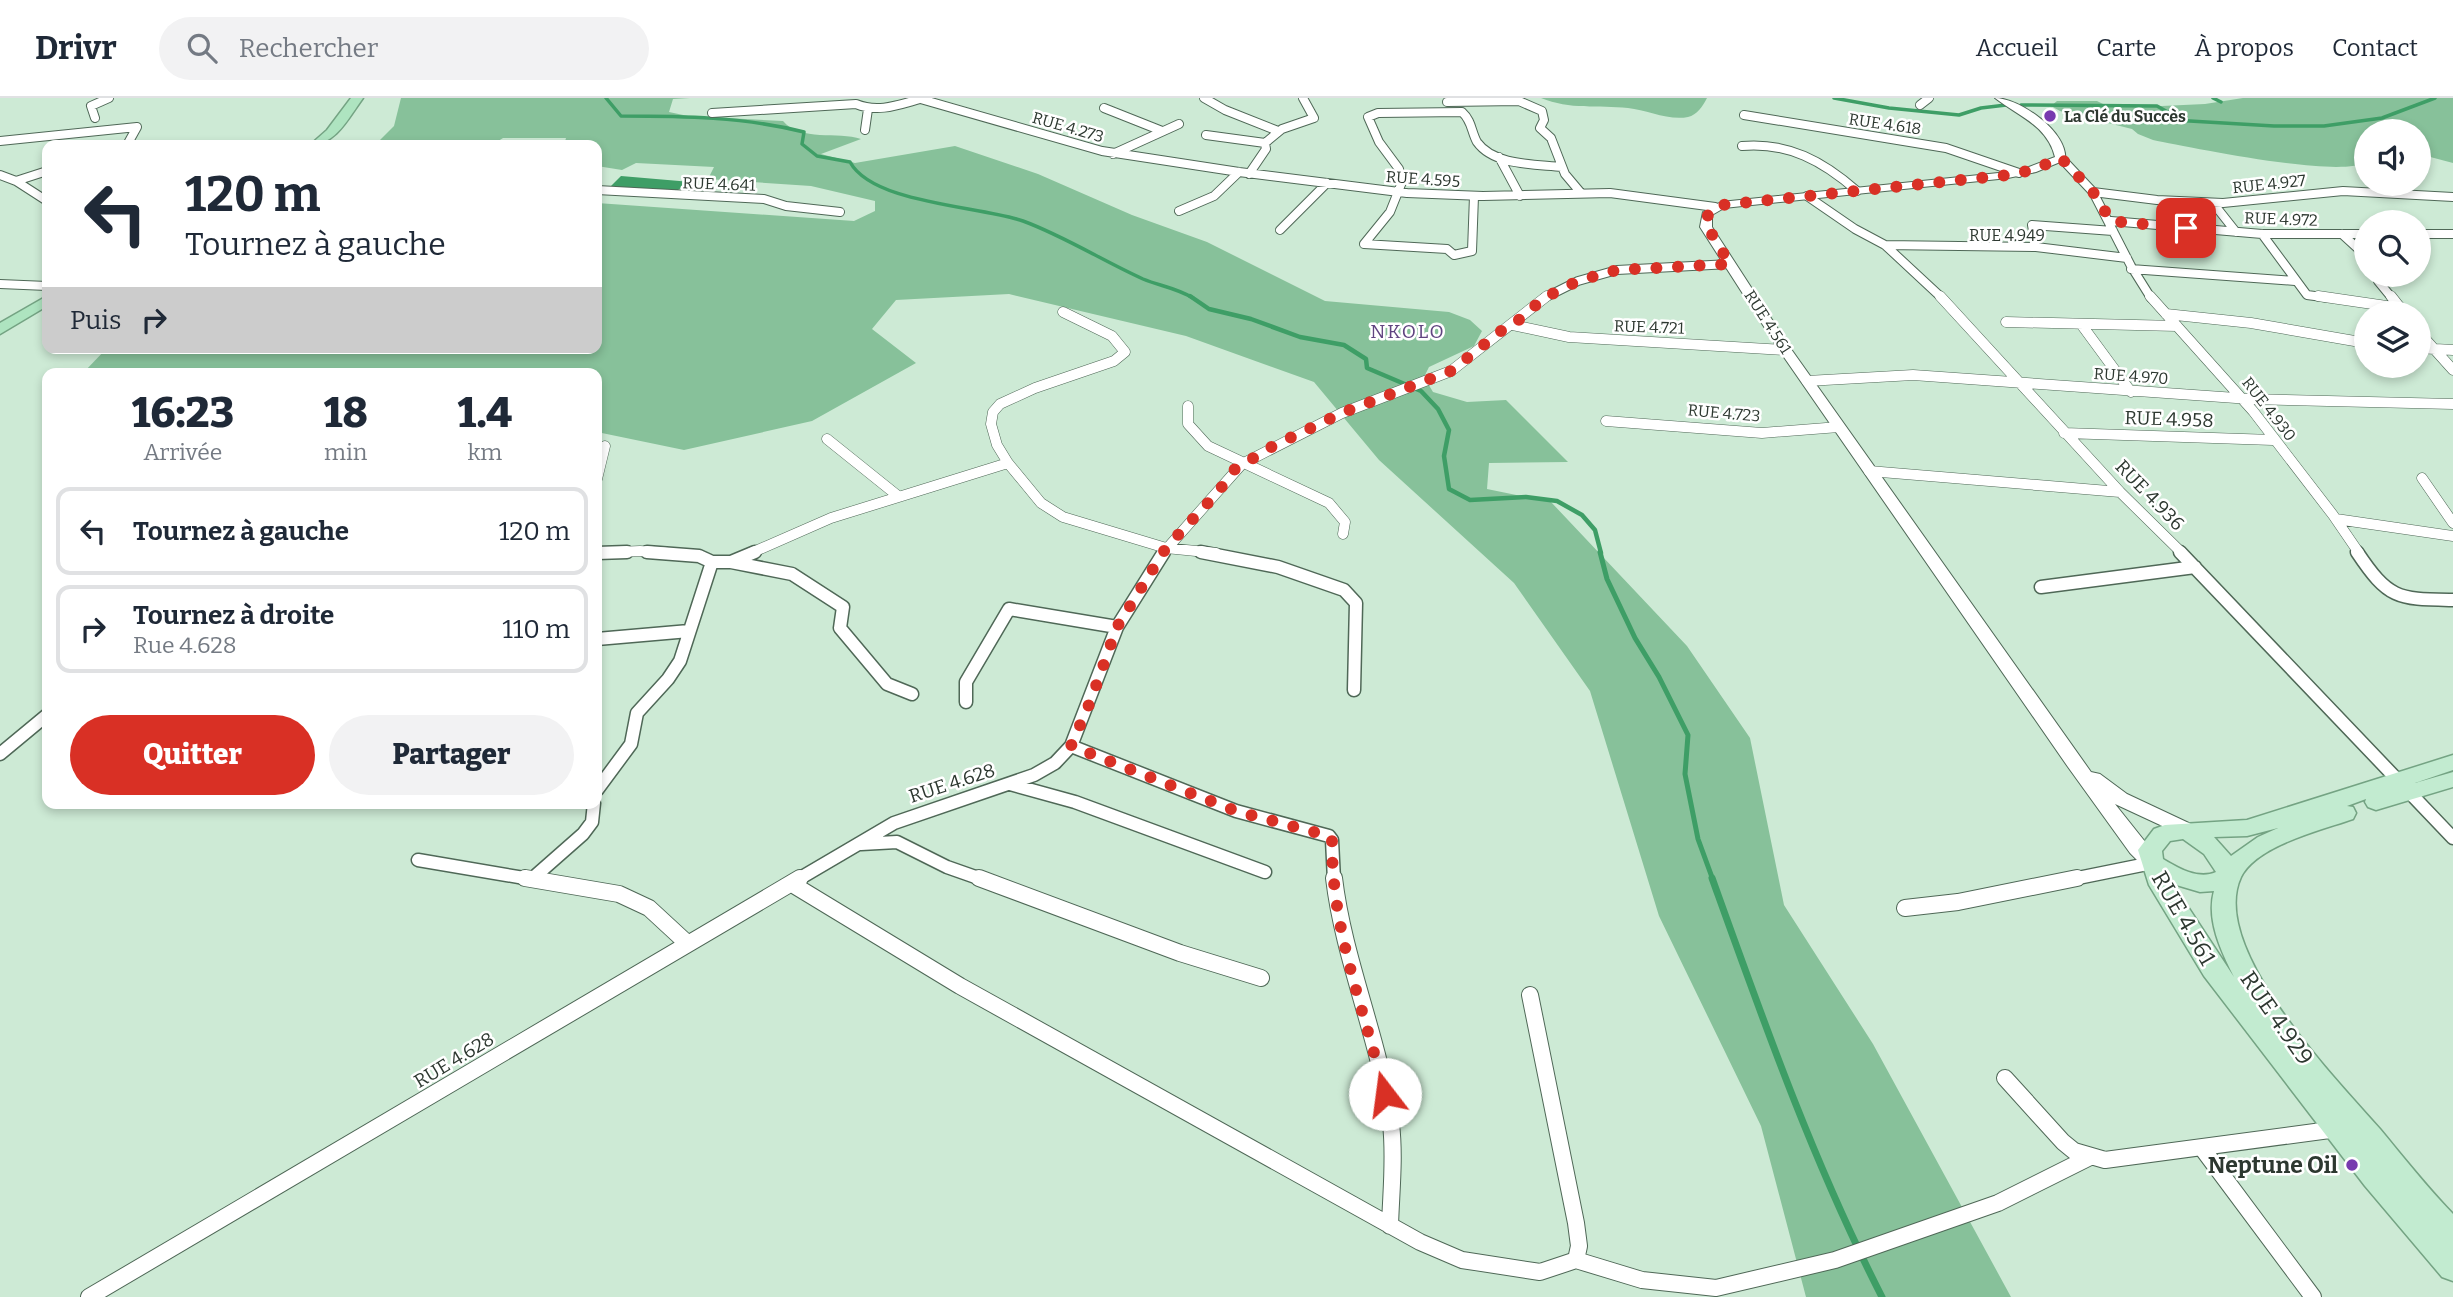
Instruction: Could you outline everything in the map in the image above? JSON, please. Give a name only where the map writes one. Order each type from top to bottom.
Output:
[{"type":"highway","points":[[322,140],[338,125],[357,98]]},
{"type":"highway","points":[[0,329],[42,303]]},
{"type":"main road","points":[[1715,207],[2019,173],[2051,164],[2061,158],[2055,143],[2040,125],[2000,98]]},
{"type":"main road","name":"RUE 4.561","points":[[1715,207],[1707,214],[1706,227],[1785,350],[2074,763],[2137,848],[2152,863]]},
{"type":"main road","points":[[2152,863],[2174,877],[2188,881],[2218,882],[2229,875],[2250,853],[2278,838],[2406,785],[2453,762]]},
{"type":"main road","name":"RUE 4.561","points":[[2074,763],[2120,799],[2174,832],[2150,850],[2152,863],[2170,902],[2213,969],[2337,1129],[2423,1235],[2453,1267]]},
{"type":"main road","points":[[2174,832],[2246,828],[2406,785],[2453,779]]},
{"type":"main road","points":[[2174,832],[2215,850],[2224,861],[2229,875]]},
{"type":"main road","name":"RUE 4.929","points":[[2229,875],[2225,887],[2224,910],[2228,933],[2233,951],[2258,998],[2327,1087],[2453,1234]]},
{"type":"street","points":[[95,118],[91,106],[109,98]]},
{"type":"street","points":[[1204,98],[1224,110],[1278,131]]},
{"type":"street","points":[[1265,143],[1278,131],[1314,118],[1303,98]]},
{"type":"street","points":[[1920,105],[1929,98]]},
{"type":"street","points":[[712,113],[856,104],[868,109],[888,108],[918,99]]},
{"type":"street","name":"RUE 4.273","points":[[918,99],[1130,157]]},
{"type":"street","points":[[1447,102],[1523,101],[1542,111],[1544,120],[1540,128],[1555,145],[1569,180],[1581,193]]},
{"type":"street","points":[[1104,108],[1162,131]]},
{"type":"street","points":[[865,130],[868,109]]},
{"type":"street","points":[[1474,196],[1472,251],[1454,255],[1447,249],[1364,244],[1377,232],[1400,192],[1401,174],[1378,141],[1368,117],[1371,114],[1462,113],[1469,117],[1478,141],[1499,157],[1520,196]]},
{"type":"street","name":"RUE 4.618","points":[[1744,115],[1946,148],[2019,173]]},
{"type":"street","points":[[1113,154],[1179,124]]},
{"type":"street","points":[[0,141],[137,127],[130,140]]},
{"type":"street","points":[[1206,135],[1265,143]]},
{"type":"street","points":[[1249,174],[1266,149],[1265,143]]},
{"type":"street","points":[[1742,146],[1771,144],[1815,159],[1835,171],[1857,191]]},
{"type":"street","name":"RUE 4.595","points":[[1130,157],[1400,192],[1474,196],[1629,194],[1715,207]]},
{"type":"street","points":[[1499,157],[1562,167]]},
{"type":"street","points":[[2061,158],[2093,192]]},
{"type":"street","points":[[1179,211],[1214,196],[1239,172]]},
{"type":"street","points":[[16,181],[42,173]]},
{"type":"street","points":[[0,176],[16,181],[42,198]]},
{"type":"street","points":[[1280,230],[1327,183]]},
{"type":"street","name":"RUE 4.641","points":[[602,191],[764,199],[786,206],[840,212]]},
{"type":"street","name":"RUE 4.927","points":[[2093,192],[2157,200],[2213,203],[2242,203],[2343,191],[2453,197]]},
{"type":"street","name":"RUE 4.930","points":[[2093,192],[2131,269],[2176,326],[2243,399],[2390,591],[2411,599],[2453,600]]},
{"type":"street","name":"RUE 4.936","points":[[1807,196],[1855,229],[1885,245],[1927,282],[2064,433],[2406,785],[2453,838]]},
{"type":"street","points":[[2213,203],[2236,232]]},
{"type":"street","name":"RUE 4.972","points":[[2036,247],[2032,225],[2112,226],[2262,234],[2354,234]]},
{"type":"street","points":[[2262,234],[2295,281],[2311,296],[2354,303]]},
{"type":"street","points":[[2342,234],[2354,245]]},
{"type":"street","points":[[2431,234],[2453,234]]},
{"type":"street","name":"RUE 4.949","points":[[1885,245],[2036,247],[2127,258]]},
{"type":"street","name":"RUE 4.628","points":[[89,1297],[894,823],[1034,775],[1055,762],[1071,746],[1117,627],[1166,548],[1242,464],[1342,413],[1451,371],[1544,298],[1578,281],[1617,270],[1730,264]]},
{"type":"street","points":[[2131,269],[2295,281]]},
{"type":"street","points":[[0,284],[42,286]]},
{"type":"street","points":[[2383,287],[2394,301]]},
{"type":"street","points":[[1063,312],[1112,335],[1125,352],[1114,361],[1035,388],[1000,404],[993,412],[991,424],[997,445],[1008,463],[1051,511],[1166,548],[1227,555],[1278,567],[1353,596],[1356,611],[1354,690]]},
{"type":"street","points":[[2166,314],[2250,323],[2354,341]]},
{"type":"street","points":[[2006,322],[2176,326]]},
{"type":"street","points":[[2081,324],[2131,392]]},
{"type":"street","name":"RUE 4.721","points":[[1513,325],[1569,337],[1785,350]]},
{"type":"street","points":[[2431,347],[2453,370]]},
{"type":"street","points":[[2433,349],[2453,350]]},
{"type":"street","name":"RUE 4.970","points":[[1807,381],[1913,375],[2243,399],[2338,404],[2453,404]]},
{"type":"street","points":[[1188,406],[1188,424],[1208,446],[1242,464],[1286,480],[1329,503],[1345,522],[1343,534]]},
{"type":"street","name":"RUE 4.723","points":[[1606,421],[1762,433],[1839,428]]},
{"type":"street","name":"RUE 4.958","points":[[2064,433],[2273,440]]},
{"type":"street","points":[[827,439],[898,496]]},
{"type":"street","points":[[602,458],[605,446]]},
{"type":"street","points":[[731,562],[831,517],[1008,463]]},
{"type":"street","points":[[1869,471],[2120,492]]},
{"type":"street","points":[[2422,478],[2453,523]]},
{"type":"street","points":[[2336,519],[2453,536]]},
{"type":"street","points":[[602,553],[640,551],[699,556],[712,562],[731,562],[792,574],[843,607],[840,628],[887,684],[912,694]]},
{"type":"street","points":[[602,783],[631,744],[638,713],[680,661],[712,562]]},
{"type":"street","points":[[2041,587],[2195,567]]},
{"type":"street","points":[[966,702],[966,682],[1009,609],[1117,627]]},
{"type":"street","points":[[602,639],[689,631]]},
{"type":"street","points":[[0,754],[42,719]]},
{"type":"street","points":[[1071,746],[1223,807],[1329,836],[1332,840],[1334,890],[1346,955],[1389,1111],[1390,1226]]},
{"type":"street","points":[[1009,784],[1075,802],[1265,872]]},
{"type":"street","points":[[533,878],[583,834],[592,822],[593,809]]},
{"type":"street","points":[[857,844],[897,842],[947,867],[1056,905],[1180,954],[1261,978]]},
{"type":"street","points":[[418,860],[619,894],[649,908],[688,944]]},
{"type":"street","points":[[1905,908],[1958,902],[2152,863]]},
{"type":"street","points":[[792,884],[960,986],[1390,1226],[1462,1260],[1540,1272],[1576,1260],[1642,1280],[1716,1288],[1835,1260],[1998,1203],[2090,1157]]},
{"type":"street","points":[[1530,995],[1580,1246],[1576,1260]]},
{"type":"street","points":[[2005,1079],[2063,1142],[2090,1157],[2105,1160],[2337,1129]]},
{"type":"street","points":[[2202,1148],[2313,1297]]},
{"type":"shaded area","points":[[401,98],[690,98],[673,99],[669,112],[688,116],[783,121],[799,132],[861,139],[821,154],[855,163],[955,146],[1038,174],[1132,215],[1207,242],[1325,301],[1449,312],[1470,320],[1482,331],[1474,346],[1429,367],[1424,377],[1433,392],[1467,402],[1506,400],[1568,462],[1489,463],[1487,489],[1551,502],[1687,646],[1750,738],[1784,905],[1873,1044],[2011,1297],[1806,1297],[1761,1126],[1659,916],[1590,691],[1514,583],[1379,460],[1314,382],[1186,336],[1009,294],[896,300],[872,329],[916,363],[812,421],[684,450],[602,433],[602,368],[88,368],[101,354],[602,354],[602,203],[854,221],[875,211],[875,201],[811,186],[708,179],[714,167],[636,163],[622,170],[602,167],[602,140],[380,140],[394,126]]},
{"type":"shaded area","points":[[1541,98],[1707,98],[1694,114],[1681,118],[1628,108],[1563,104]]},
{"type":"shaded area","points":[[2243,98],[2453,98],[2453,163],[2431,157],[2431,119],[2354,119],[2354,165],[2327,167],[2229,155],[2153,140],[2132,129],[2060,111],[2051,106],[2057,101],[2097,101],[2105,105],[2140,107],[2205,104]]},
{"type":"shaded area","points":[[621,176],[691,182],[673,193],[609,188]]},
{"type":"waterway","points":[[606,98],[621,116],[736,120],[804,132],[802,144],[817,156],[850,162],[862,176],[881,187],[929,202],[1023,221],[1143,279],[1193,298]]},
{"type":"waterway","points":[[1834,98],[1889,108],[1959,115],[1981,108],[2006,105]]},
{"type":"waterway","points":[[2213,98],[2221,102]]},
{"type":"waterway","points":[[2021,105],[2157,106],[2173,115],[2173,120],[2324,126],[2382,118],[2435,98]]},
{"type":"waterway","points":[[1193,298],[1209,309],[1251,319],[1300,337],[1344,345],[1366,359],[1367,368],[1421,391],[1438,409],[1449,430],[1444,456],[1449,489],[1470,500],[1526,497],[1557,501],[1582,515],[1595,530],[1601,553]]},
{"type":"waterway","points":[[1600,552],[1607,579],[1635,638],[1659,677],[1688,735],[1685,774],[1698,839],[1713,880]]},
{"type":"waterway","points":[[1712,878],[1811,1143],[1882,1297]]},
{"type":"place","name":"La Clé du Succès","points":[[2050,116]]},
{"type":"place","name":"Neptune Oil","points":[[2352,1165]]},
{"type":"district","name":"NKOLO","points":[[1408,331]]},
{"type":"route","points":[[1385,1094],[1346,955],[1334,890],[1332,840],[1329,836],[1324,832],[1267,820],[1198,798],[1071,746],[1117,627],[1166,548],[1218,492],[1234,470],[1273,446],[1342,413],[1451,371],[1544,298],[1578,281],[1617,270],[1730,264],[1705,223],[1710,210],[1721,205],[2008,175],[2051,164],[2061,158],[2093,192],[2111,221],[2186,228]]}]
